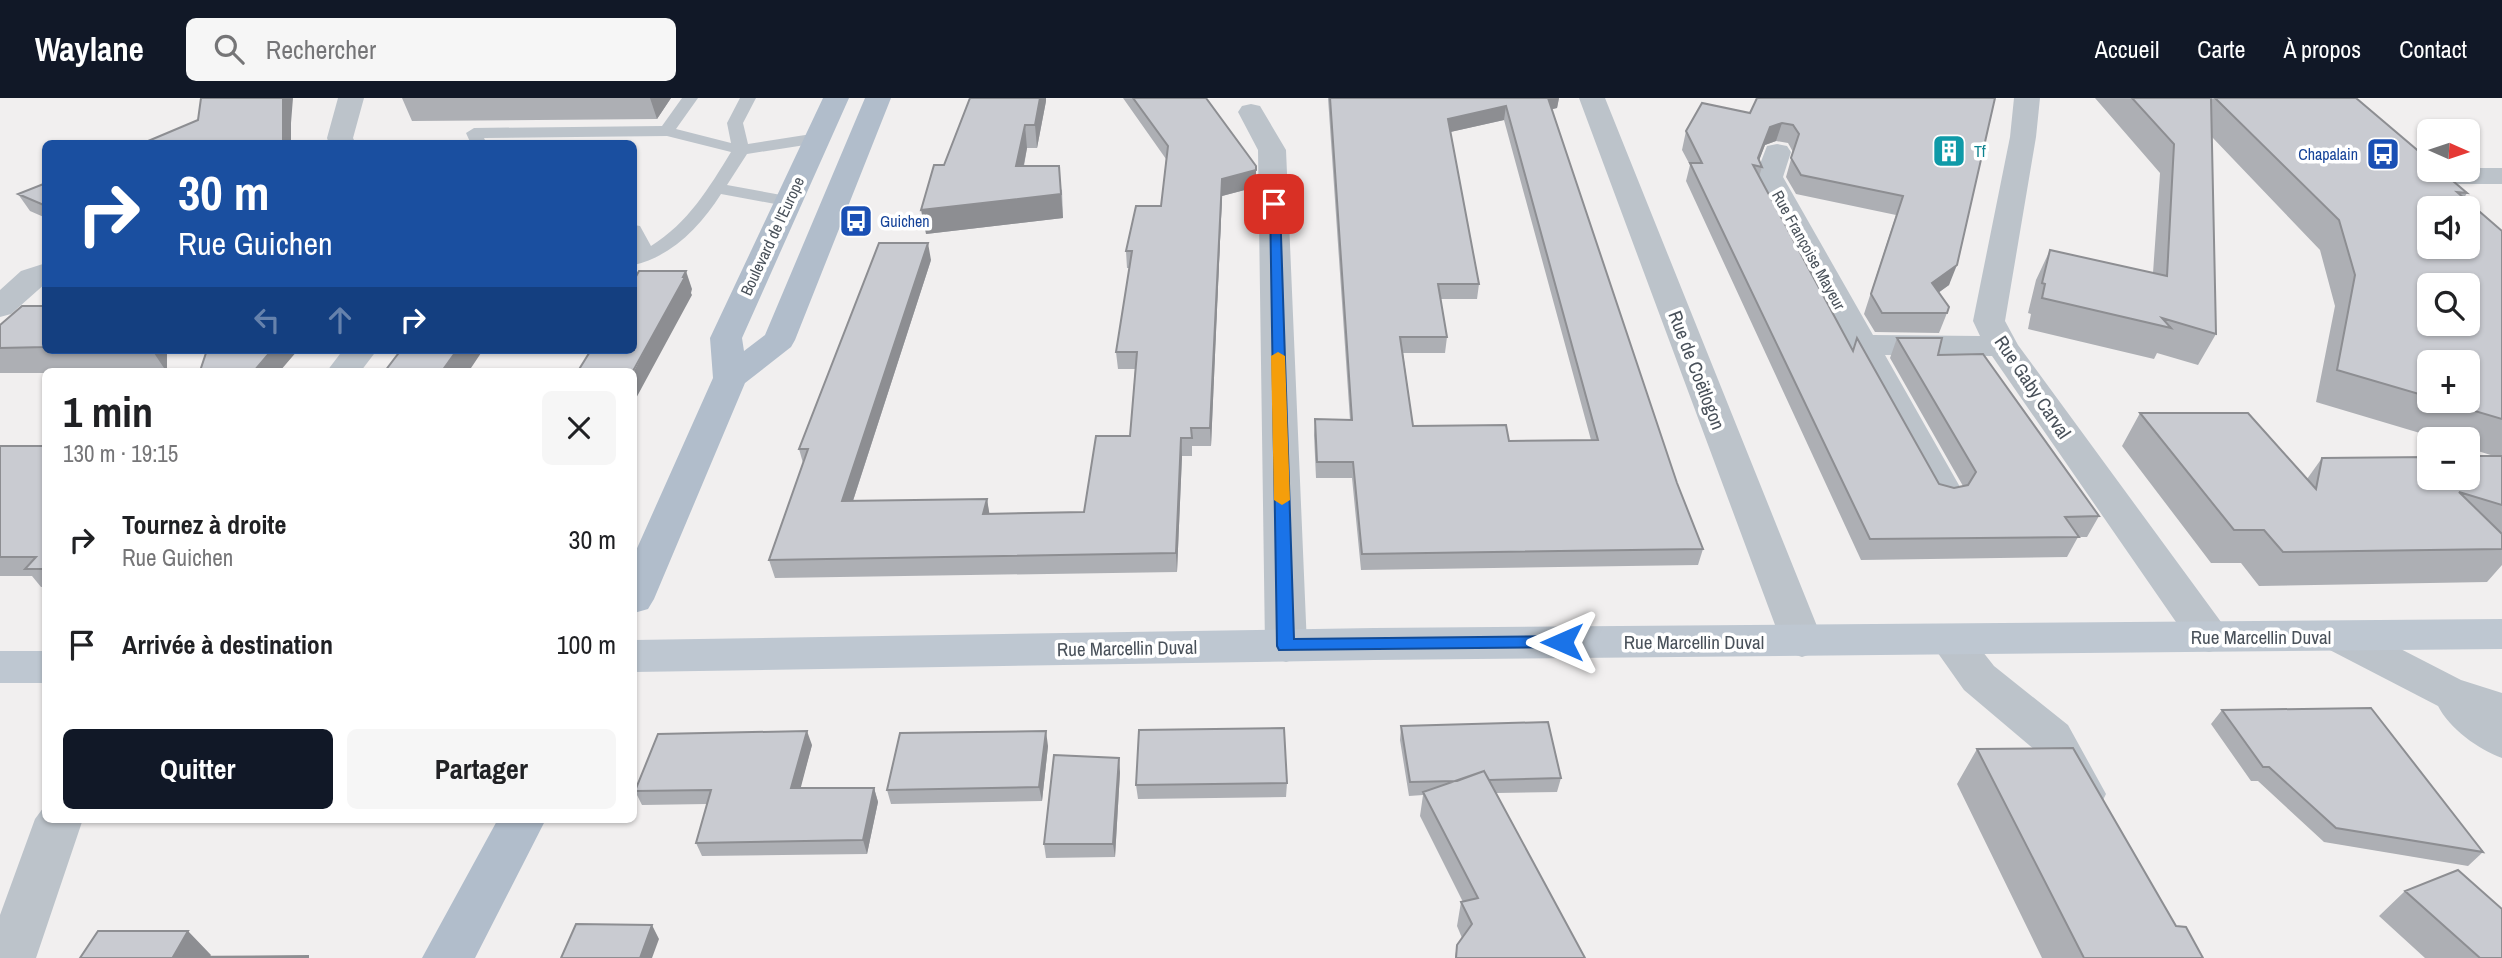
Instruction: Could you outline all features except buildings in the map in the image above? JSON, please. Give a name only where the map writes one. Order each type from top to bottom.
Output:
[{"type":"main road","name":"Boulevard de l'Europe","points":[[730,378],[726,338],[786,201],[836,98]]},
{"type":"main road","name":"Boulevard de l'Europe","points":[[637,592],[730,378],[779,340],[878,98]]},
{"type":"main road","name":"Rue Marcellin Duval","points":[[637,656],[1286,646],[2502,634]]},
{"type":"main road","points":[[0,667],[42,667]]},
{"type":"main road","points":[[448,958],[520,823]]},
{"type":"street","points":[[338,140],[351,98]]},
{"type":"street","name":"Rue de Coëtlogon","points":[[1592,98],[1802,641]]},
{"type":"street","name":"Rue Gaby Carval","points":[[2027,98],[2023,138],[1989,321],[2002,346],[2166,582],[2208,637]]},
{"type":"street","points":[[1251,112],[1272,150],[1286,646]]},
{"type":"street","name":"Rue Françoise Mayeur","points":[[1777,152],[1769,177],[1945,494]]},
{"type":"street","points":[[2455,196],[2422,167],[2502,176]]},
{"type":"street","points":[[0,283],[39,275]]},
{"type":"street","points":[[0,307],[39,275]]},
{"type":"street","points":[[1862,345],[2002,346]]},
{"type":"street","points":[[346,368],[357,354]]},
{"type":"street","points":[[2339,636],[2446,692],[2502,710]]},
{"type":"street","points":[[1949,639],[1979,678],[2052,738],[2104,831]]},
{"type":"street","points":[[2446,692],[2502,740]]},
{"type":"street","points":[[10,958],[58,823]]},
{"type":"lane","points":[[667,131],[690,98]]},
{"type":"lane","points":[[641,258],[681,234],[707,205],[741,150],[735,123],[748,98]]},
{"type":"lane","points":[[477,140],[474,133],[586,137],[667,131],[741,150],[818,138]]},
{"type":"lane","points":[[717,188],[786,201]]},
{"type":"slow traffic","points":[[1278,356],[1282,500]]},
{"type":"place","name":"Tf","points":[[1949,151]]},
{"type":"place","name":"Chapalain","points":[[2383,154]]},
{"type":"place","name":"Guichen","points":[[856,221]]},
{"type":"route","points":[[1274,204],[1286,646],[1562,642]]}]
